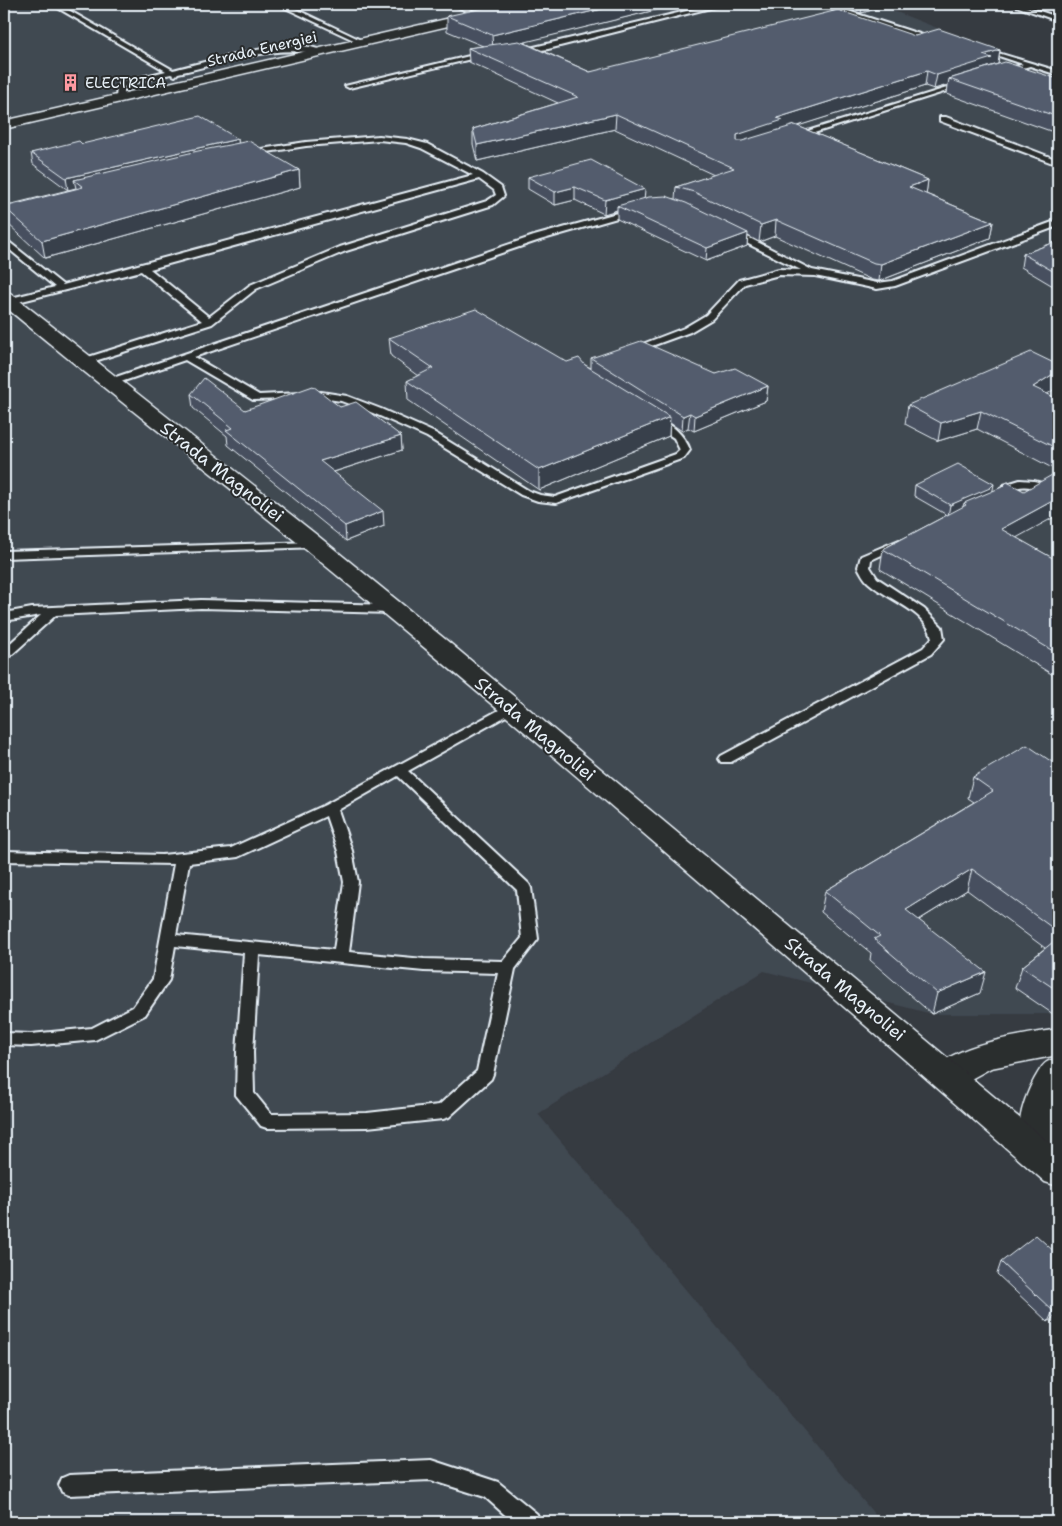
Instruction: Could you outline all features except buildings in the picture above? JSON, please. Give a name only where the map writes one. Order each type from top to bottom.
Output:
[{"type":"main road","name":"Strada Energiei","points":[[4,125],[526,4]]},
{"type":"main road","name":"Strada Magnoliei","points":[[7,299],[108,383],[314,545],[392,609],[948,1075],[1048,1162]]},
{"type":"main road","points":[[948,1075],[984,1056],[1058,1042]]},
{"type":"main road","points":[[1048,1162],[1036,1131],[1038,1111],[1043,1096],[1058,1072]]},
{"type":"lane","points":[[54,4],[190,82]]},
{"type":"lane","points":[[280,4],[362,42]]},
{"type":"lane","points":[[454,4],[480,15]]},
{"type":"lane","points":[[516,51],[548,46],[723,4]]},
{"type":"lane","points":[[821,4],[908,34],[943,40]]},
{"type":"lane","points":[[1013,4],[1058,19]]},
{"type":"lane","points":[[834,20],[853,15]]},
{"type":"lane","points":[[973,46],[1058,73]]},
{"type":"lane","points":[[120,98],[119,89],[127,82],[281,48],[303,48],[321,52]]},
{"type":"lane","points":[[349,86],[467,58],[498,53]]},
{"type":"lane","points":[[993,76],[1031,64]]},
{"type":"lane","points":[[787,139],[974,81]]},
{"type":"lane","points":[[943,119],[1058,162]]},
{"type":"lane","points":[[82,362],[209,322],[253,287],[343,249],[490,203],[500,196],[498,189],[480,176],[424,146],[407,141],[379,138],[306,144],[240,155]]},
{"type":"lane","points":[[7,299],[143,268],[480,176]]},
{"type":"lane","points":[[108,383],[537,238],[647,206]]},
{"type":"lane","points":[[627,352],[687,330],[709,317],[742,282],[779,272],[815,273],[877,286],[895,283],[1058,223]]},
{"type":"lane","points":[[723,228],[815,273]]},
{"type":"lane","points":[[4,241],[61,288]]},
{"type":"lane","points":[[143,268],[209,322]]},
{"type":"lane","points":[[186,357],[257,398],[328,396],[343,398],[377,411],[431,435],[525,493],[538,498],[556,500],[680,456],[684,450],[683,442],[678,435],[646,415]]},
{"type":"lane","points":[[993,502],[1008,487],[1028,484],[1048,486],[1058,492]]},
{"type":"lane","points":[[726,759],[927,651],[938,639],[936,626],[920,612],[872,580],[864,567],[865,558],[910,538]]},
{"type":"lane","points":[[4,555],[314,545]]},
{"type":"lane","points":[[4,617],[53,610],[201,604],[392,609]]},
{"type":"lane","points":[[4,655],[53,610]]},
{"type":"lane","points":[[4,856],[162,860],[233,853],[330,808],[510,708]]},
{"type":"lane","points":[[252,949],[245,1052],[245,1095],[267,1121],[367,1120],[443,1112],[485,1074],[507,967],[530,939],[524,888],[399,770]]},
{"type":"lane","points":[[330,808],[345,851],[351,882],[341,957]]},
{"type":"lane","points":[[4,1039],[31,1040],[95,1034],[139,1011],[161,980],[182,858]]},
{"type":"lane","points":[[168,940],[424,965],[507,967]]},
{"type":"lane","points":[[69,1485],[431,1470],[491,1489],[529,1522]]},
{"type":"shaded area","points":[[4,4],[876,4],[978,44],[1058,71],[1058,1014],[932,1014],[764,971],[538,1114],[881,1522],[4,1522]]},
{"type":"place","name":"ELECTRICA","points":[[71,83]]}]
